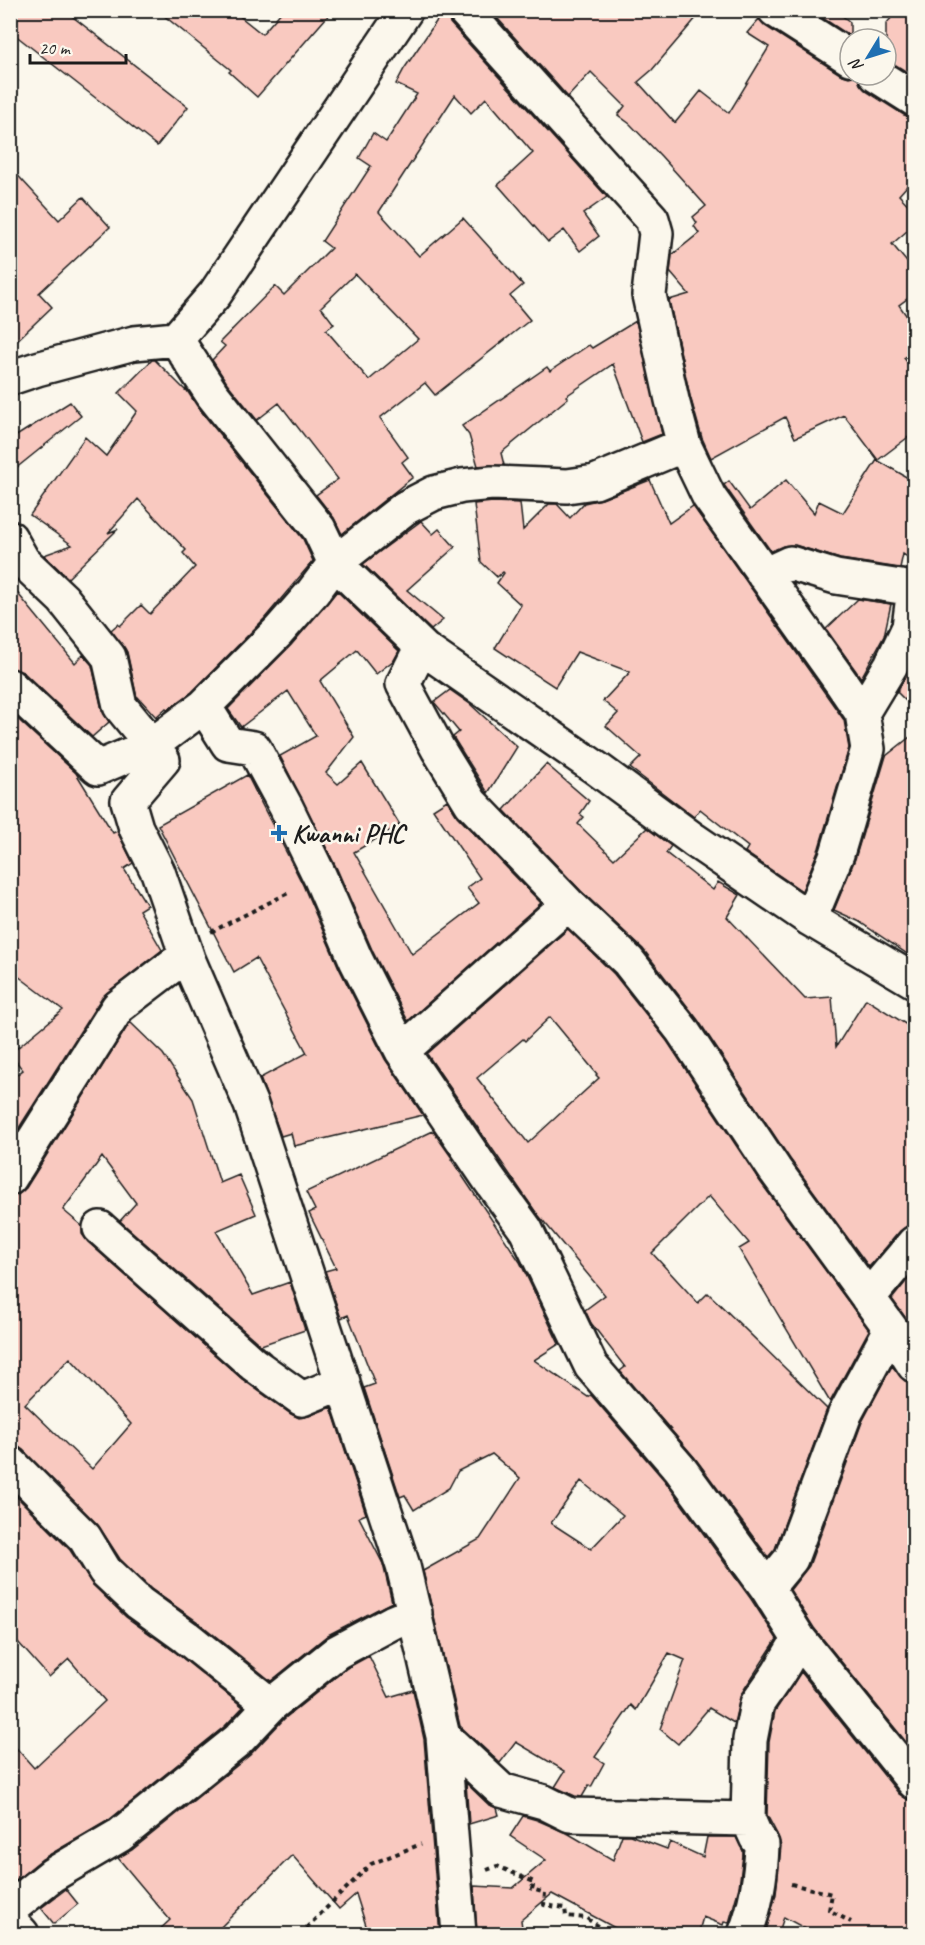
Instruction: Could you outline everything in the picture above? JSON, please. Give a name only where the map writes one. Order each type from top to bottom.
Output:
[{"type":"street","points":[[10,378],[134,343],[176,339],[215,294],[405,10]]},
{"type":"street","points":[[464,10],[652,219],[656,233],[649,295],[684,445],[709,497],[862,713],[868,749],[837,854],[810,919]]},
{"type":"street","points":[[775,10],[838,50]]},
{"type":"street","points":[[896,87],[915,99]]},
{"type":"street","points":[[176,339],[212,394],[319,529],[335,563],[424,649],[810,919],[915,981]]},
{"type":"street","points":[[10,686],[98,768],[152,745],[204,706],[278,632],[335,563],[405,508],[434,493],[462,486],[492,483],[567,486],[595,482],[684,445]]},
{"type":"street","points":[[10,538],[23,561],[63,599],[109,657],[120,706],[163,760],[128,801],[136,828],[158,873],[186,952],[251,1105],[404,1566],[443,1736],[459,1935]]},
{"type":"street","points":[[764,575],[790,563],[836,577],[915,589],[909,627],[891,665],[862,713]]},
{"type":"street","points":[[424,649],[417,656],[403,684],[438,749],[471,803],[568,904],[628,961],[682,1030],[775,1170],[915,1365]]},
{"type":"street","points":[[204,706],[228,744],[254,748],[286,807],[356,960],[402,1051],[526,1230],[591,1366],[680,1469],[767,1587],[799,1639],[915,1782]]},
{"type":"street","points":[[402,1051],[568,904]]},
{"type":"street","points":[[10,1178],[118,1007],[173,965],[186,952]]},
{"type":"street","points":[[100,1228],[253,1364],[302,1399],[343,1382]]},
{"type":"street","points":[[868,1298],[915,1243]]},
{"type":"street","points":[[767,1587],[791,1559],[845,1414],[891,1329]]},
{"type":"street","points":[[10,1462],[85,1538],[105,1571],[130,1595],[271,1705]]},
{"type":"street","points":[[10,1910],[52,1875],[120,1835],[238,1740],[271,1705],[337,1652],[385,1625],[415,1613]]},
{"type":"street","points":[[745,1935],[761,1876],[762,1845],[748,1819],[750,1740],[757,1704],[799,1639]]},
{"type":"street","points":[[443,1736],[501,1790],[544,1802],[570,1815],[748,1819]]},
{"type":"street","points":[[10,1921],[22,1935]]},
{"type":"path","points":[[186,952],[320,877]]},
{"type":"path","points":[[300,1935],[371,1864],[452,1832]]},
{"type":"path","points":[[497,1866],[534,1882],[532,1889],[545,1893],[544,1905],[565,1908],[566,1916],[586,1918],[611,1935]]},
{"type":"path","points":[[761,1876],[832,1894],[829,1910],[851,1922]]},
{"type":"building","points":[[10,10],[64,10],[188,107],[157,146],[10,31]]},
{"type":"building","points":[[157,10],[232,10],[262,34],[283,10],[333,10],[257,97],[229,72],[231,70]]},
{"type":"building","points":[[446,10],[450,23],[607,197],[583,214],[599,236],[580,251],[564,230],[548,242],[498,185],[533,153],[486,98],[471,113],[455,95],[379,212],[419,256],[463,218],[523,285],[510,296],[530,320],[435,395],[425,383],[380,418],[408,457],[402,462],[413,477],[342,534],[334,518],[316,495],[338,479],[279,403],[257,420],[227,383],[212,360],[225,346],[220,342],[275,286],[284,295],[331,248],[322,241],[371,166],[359,158],[373,133],[386,142],[417,94],[396,84]],"holes":[[[355,274],[418,339],[369,380],[326,330],[334,324],[321,307]]]},
{"type":"building","points":[[490,10],[703,10],[652,70],[638,82],[675,123],[701,91],[729,113],[769,47],[747,33],[759,19],[765,26],[838,73],[838,87],[863,87],[904,115],[915,118],[915,177],[899,195],[915,212],[915,224],[892,244],[915,272],[915,293],[899,305],[915,328],[915,350],[904,358],[915,373],[915,432],[878,460],[844,415],[795,438],[785,417],[711,458],[702,438],[690,396],[669,300],[689,294],[670,272],[672,255],[699,233],[694,226],[697,223],[693,217],[706,206],[661,156],[618,115],[625,106],[591,72],[568,97]]},
{"type":"building","points":[[835,10],[850,22],[850,27],[838,28],[812,11]]},
{"type":"building","points":[[898,10],[915,10],[915,77],[898,66],[898,27],[886,27]]},
{"type":"building","points":[[10,167],[59,220],[83,197],[110,227],[39,293],[52,307],[10,347]]},
{"type":"building","points":[[636,321],[662,434],[642,442],[613,364],[566,396],[568,398],[501,453],[504,465],[478,466],[469,435],[462,426],[547,367],[550,371],[589,345],[592,348]]},
{"type":"building","points":[[152,360],[155,360],[186,389],[303,539],[313,561],[264,619],[192,692],[156,717],[137,698],[127,652],[111,630],[118,624],[120,626],[141,605],[150,614],[195,567],[183,553],[186,550],[138,499],[108,533],[118,529],[68,578],[44,555],[72,545],[30,515],[85,437],[106,456],[137,411],[119,393]]},
{"type":"building","points":[[70,402],[81,416],[10,473],[10,440]]},
{"type":"building","points":[[877,460],[915,482],[915,562],[903,554],[900,568],[840,559],[795,545],[783,546],[772,551],[724,485],[729,481],[750,510],[786,480],[814,513],[819,501],[843,513]]},
{"type":"building","points":[[650,480],[669,523],[693,506],[844,720],[849,748],[819,848],[802,891],[745,852],[748,847],[700,809],[694,817],[630,768],[641,757],[606,726],[618,713],[603,701],[630,672],[577,652],[555,687],[495,648],[521,605],[497,583],[504,573],[497,577],[481,562],[474,504],[520,503],[523,530],[549,504],[557,504],[570,518],[584,503],[602,499]]},
{"type":"building","points":[[421,521],[433,534],[439,529],[455,547],[407,590],[443,620],[431,630],[363,564]]},
{"type":"building","points":[[10,584],[75,663],[83,655],[92,665],[102,710],[109,722],[92,737],[23,672],[10,668]]},
{"type":"building","points":[[337,591],[399,651],[394,660],[376,674],[357,650],[320,681],[354,737],[326,773],[338,784],[362,763],[400,825],[354,852],[412,954],[479,903],[467,888],[480,878],[433,809],[447,800],[457,816],[541,903],[408,1021],[373,952],[337,869],[280,756],[316,736],[288,691],[241,727],[228,709],[291,645]]},
{"type":"building","points":[[858,599],[891,604],[884,636],[861,678],[826,629]]},
{"type":"building","points":[[915,659],[915,710],[897,692]]},
{"type":"building","points":[[450,690],[470,704],[517,747],[488,793],[453,737],[459,732],[434,702]]},
{"type":"building","points":[[10,712],[76,773],[113,833],[117,831],[133,863],[124,869],[147,905],[139,910],[162,950],[102,997],[10,1142],[11,1079],[23,1070],[10,1054],[63,1010],[10,970]]},
{"type":"building","points":[[915,733],[915,959],[858,921],[834,910],[855,859],[886,756]]},
{"type":"building","points":[[546,764],[589,801],[580,814],[584,817],[578,824],[614,859],[647,828],[671,846],[666,853],[713,890],[718,882],[740,895],[727,917],[805,999],[832,997],[836,1047],[866,999],[915,1030],[915,1224],[900,1231],[869,1267],[790,1159],[698,1020],[643,949],[581,891],[504,810]]},
{"type":"building","points":[[247,775],[303,885],[339,968],[385,1059],[423,1115],[294,1146],[291,1133],[281,1136],[260,1078],[307,1053],[256,958],[234,972],[158,825]]},
{"type":"building","points":[[568,929],[614,974],[667,1041],[759,1180],[869,1330],[830,1402],[739,1249],[749,1243],[709,1196],[652,1253],[698,1303],[708,1293],[827,1409],[775,1549],[768,1557],[695,1458],[620,1371],[625,1367],[591,1323],[585,1310],[605,1295],[535,1211],[427,1054]],"holes":[[[550,1017],[599,1078],[528,1143],[477,1078],[523,1039],[525,1041]]]},
{"type":"building","points":[[130,1022],[163,1054],[193,1099],[220,1183],[239,1175],[256,1214],[216,1231],[253,1295],[290,1282],[305,1330],[261,1345],[271,1354],[265,1349],[120,1221],[136,1203],[102,1157],[63,1210],[82,1226],[82,1234],[88,1242],[242,1379],[299,1418],[331,1407],[366,1514],[359,1517],[383,1564],[392,1602],[328,1635],[271,1681],[198,1622],[151,1589],[120,1559],[98,1525],[23,1450],[10,1445],[10,1197],[26,1188]],"holes":[[[70,1358],[131,1424],[92,1469],[25,1404]]]},
{"type":"building","points":[[433,1131],[520,1262],[559,1344],[534,1360],[588,1397],[591,1395],[665,1481],[751,1599],[777,1639],[741,1694],[734,1723],[709,1708],[678,1744],[660,1729],[685,1660],[669,1653],[636,1710],[631,1705],[595,1757],[604,1763],[591,1787],[589,1785],[582,1797],[555,1787],[565,1771],[516,1742],[500,1763],[460,1726],[423,1571],[480,1539],[520,1478],[492,1454],[458,1471],[449,1488],[414,1510],[405,1495],[400,1497],[364,1388],[375,1384],[348,1315],[341,1318],[325,1271],[336,1268],[309,1213],[315,1210],[306,1192]],"holes":[[[581,1481],[623,1515],[591,1549],[551,1523]]]},
{"type":"building","points":[[913,1273],[915,1274],[915,1331],[892,1299]]},
{"type":"building","points":[[892,1366],[905,1381],[915,1384],[915,1753],[814,1628],[790,1590],[809,1566],[862,1422]]},
{"type":"building","points":[[10,1490],[70,1550],[92,1584],[126,1617],[175,1652],[243,1707],[225,1726],[109,1820],[42,1859],[16,1880],[10,1873],[10,1741],[34,1768],[105,1701],[69,1659],[49,1677],[10,1633]]},
{"type":"building","points":[[369,1656],[389,1697],[413,1690],[424,1739],[440,1935],[369,1935],[356,1894],[339,1909],[292,1855],[213,1935],[154,1935],[170,1920],[118,1858],[132,1850],[250,1755],[284,1719],[347,1668]]},
{"type":"building","points":[[801,1672],[899,1794],[907,1799],[915,1800],[915,1935],[817,1935],[784,1917],[778,1935],[765,1935],[776,1894],[781,1846],[767,1815],[769,1742],[775,1711]]},
{"type":"building","points":[[466,1783],[488,1804],[497,1808],[499,1815],[469,1824]]},
{"type":"building","points":[[523,1816],[569,1834],[613,1860],[622,1835],[630,1835],[667,1849],[670,1842],[703,1857],[707,1837],[736,1837],[743,1855],[739,1887],[729,1923],[724,1922],[723,1925],[703,1917],[698,1935],[628,1935],[552,1894],[521,1920],[523,1935],[477,1935],[474,1886],[513,1888],[546,1860],[510,1836]]},
{"type":"building","points":[[66,1889],[78,1904],[54,1924],[41,1908]]},
{"type":"place","name":"Kwanni PHC","points":[[279,833]]}]
